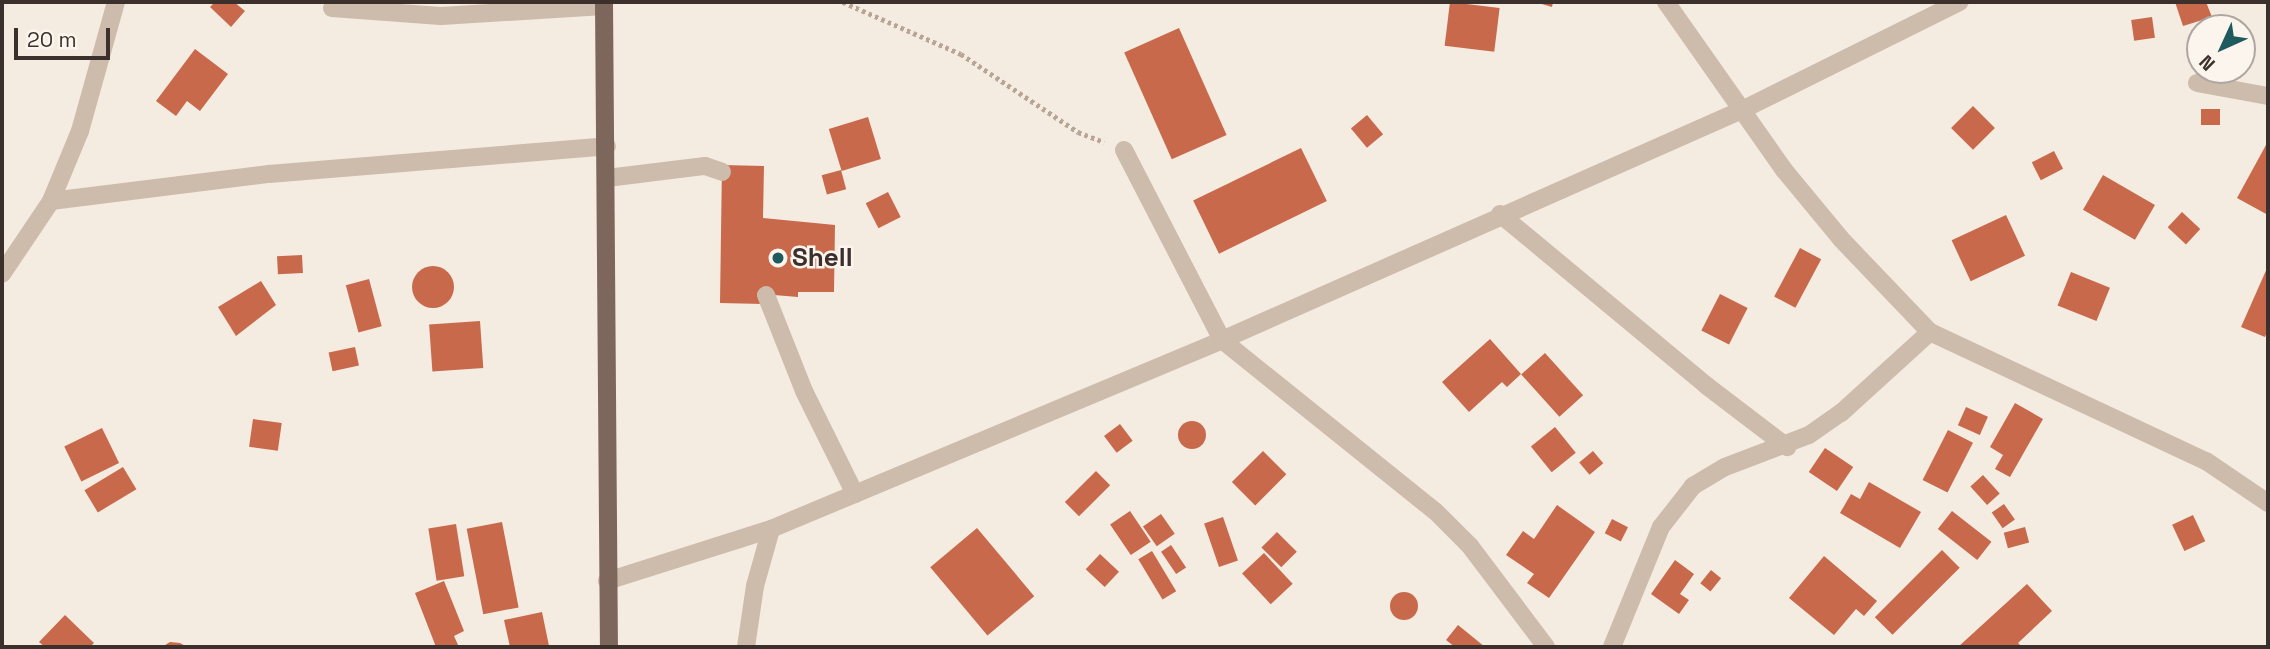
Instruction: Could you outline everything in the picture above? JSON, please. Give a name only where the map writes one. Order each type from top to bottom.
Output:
[{"type":"main road","points":[[604,4],[609,647]]},
{"type":"street","points":[[2,274],[51,201],[80,131],[116,2]]},
{"type":"street","points":[[1666,2],[1742,110],[1841,239],[1930,332],[2206,461],[2268,503]]},
{"type":"street","points":[[607,581],[771,529],[1222,340],[1500,214],[1742,110],[1960,2]]},
{"type":"street","points":[[332,8],[441,16],[604,4]]},
{"type":"street","points":[[2202,84],[2268,96]]},
{"type":"street","points":[[51,201],[269,174],[607,146]]},
{"type":"street","points":[[1124,150],[1222,340],[1435,511],[1469,546],[1546,647]]},
{"type":"street","points":[[607,178],[705,166],[722,172]]},
{"type":"street","points":[[1500,214],[1707,386],[1787,447]]},
{"type":"street","points":[[766,295],[804,391],[855,494]]},
{"type":"street","points":[[1612,647],[1661,527],[1693,486],[1726,467],[1787,447],[1841,413],[1930,332]]},
{"type":"street","points":[[746,647],[755,586],[771,529]]},
{"type":"path","points":[[843,2],[961,54],[1078,132],[1124,150]]},
{"type":"building","points":[[215,2],[234,2],[245,11],[231,27],[210,7]]},
{"type":"building","points":[[1450,2],[1500,8],[1494,52],[1445,46]]},
{"type":"building","points":[[1535,2],[1553,2],[1552,7]]},
{"type":"building","points":[[2175,2],[2206,2],[2211,14],[2186,14],[2186,25],[2183,26]]},
{"type":"building","points":[[2152,17],[2155,38],[2134,41],[2131,20]]},
{"type":"building","points":[[1179,28],[1227,135],[1172,159],[1124,52]]},
{"type":"building","points":[[195,49],[228,74],[200,111],[187,101],[176,116],[156,101]]},
{"type":"building","points":[[1973,106],[1995,128],[1973,150],[1951,128]]},
{"type":"building","points":[[2201,109],[2220,109],[2220,125],[2201,125]]},
{"type":"building","points":[[1367,115],[1383,134],[1367,148],[1351,128]]},
{"type":"building","points":[[868,117],[881,159],[842,171],[829,129]]},
{"type":"building","points":[[2266,145],[2268,146],[2268,215],[2237,198]]},
{"type":"building","points":[[1301,148],[1327,201],[1219,254],[1193,201]]},
{"type":"building","points":[[2054,151],[2063,169],[2041,180],[2032,162]]},
{"type":"building","name":"Shell","points":[[722,165],[764,166],[763,218],[835,225],[834,292],[798,292],[798,297],[762,294],[763,304],[720,303]]},
{"type":"building","points":[[841,170],[846,189],[827,194],[822,175]]},
{"type":"building","points":[[2103,175],[2155,205],[2135,240],[2083,210]]},
{"type":"building","points":[[888,192],[901,217],[878,228],[866,203]]},
{"type":"building","points":[[2182,212],[2200,229],[2186,244],[2168,227]]},
{"type":"building","points":[[2006,215],[2025,256],[1971,281],[1952,240]]},
{"type":"building","points":[[1800,248],[1821,259],[1795,308],[1774,297]]},
{"type":"building","points":[[302,255],[303,273],[278,274],[277,256]]},
{"type":"building","points":[[433,266],[448,272],[454,287],[448,302],[433,308],[418,302],[412,287],[418,272]]},
{"type":"building","points":[[2268,266],[2268,329],[2265,337],[2241,327]]},
{"type":"building","points":[[2071,272],[2110,288],[2096,321],[2058,305]]},
{"type":"building","points":[[369,279],[382,326],[358,333],[346,285]]},
{"type":"building","points":[[261,281],[276,305],[236,336],[218,307]]},
{"type":"building","points":[[1720,294],[1748,308],[1729,345],[1701,331]]},
{"type":"building","points":[[480,321],[483,368],[432,371],[429,325]]},
{"type":"building","points":[[1490,339],[1521,374],[1507,387],[1502,382],[1469,412],[1442,382]]},
{"type":"building","points":[[355,347],[359,366],[333,371],[329,353]]},
{"type":"building","points":[[1545,353],[1583,395],[1559,417],[1521,374]]},
{"type":"building","points":[[2015,403],[2043,419],[2010,477],[1995,469],[2003,455],[1990,447]]},
{"type":"building","points":[[1966,407],[1988,417],[1980,435],[1958,425]]},
{"type":"building","points":[[253,419],[282,423],[278,451],[249,447]]},
{"type":"building","points":[[1192,421],[1202,425],[1206,435],[1202,445],[1192,449],[1182,445],[1178,435],[1182,425]]},
{"type":"building","points":[[1120,424],[1133,441],[1117,453],[1104,436]]},
{"type":"building","points":[[1555,427],[1576,453],[1552,472],[1531,447]]},
{"type":"building","points":[[102,428],[119,463],[81,481],[64,446]]},
{"type":"building","points":[[1948,430],[1973,443],[1948,493],[1923,480]]},
{"type":"building","points":[[1825,448],[1853,467],[1837,491],[1809,472]]},
{"type":"building","points":[[1263,451],[1286,474],[1255,505],[1232,482]]},
{"type":"building","points":[[1593,451],[1603,463],[1589,475],[1579,463]]},
{"type":"building","points":[[123,467],[136,489],[98,512],[84,490]]},
{"type":"building","points":[[1096,471],[1110,485],[1079,516],[1065,502]]},
{"type":"building","points":[[1983,475],[2000,494],[1987,505],[1970,486]]},
{"type":"building","points":[[1869,482],[1921,512],[1900,548],[1840,513],[1851,494],[1860,499]]},
{"type":"building","points":[[2004,504],[2015,520],[2003,528],[1992,513]]},
{"type":"building","points":[[1557,505],[1595,532],[1549,598],[1527,583],[1534,574],[1506,555],[1523,531],[1534,539]]},
{"type":"building","points":[[1130,511],[1151,542],[1131,555],[1110,524]]},
{"type":"building","points":[[1952,511],[1991,542],[1977,560],[1938,529]]},
{"type":"building","points":[[1161,514],[1175,534],[1157,546],[1143,527]]},
{"type":"building","points":[[2193,515],[2205,541],[2184,551],[2172,525]]},
{"type":"building","points":[[1223,517],[1238,560],[1219,567],[1204,524]]},
{"type":"building","points":[[1612,519],[1628,527],[1621,541],[1605,533]]},
{"type":"building","points":[[502,522],[519,607],[483,614],[467,529]]},
{"type":"building","points":[[456,524],[464,576],[437,581],[428,528]]},
{"type":"building","points":[[2025,527],[2029,542],[2008,548],[2004,533]]},
{"type":"building","points":[[977,528],[1034,596],[987,635],[930,567]]},
{"type":"building","points":[[1277,532],[1297,552],[1281,567],[1261,548]]},
{"type":"building","points":[[1171,545],[1186,567],[1176,574],[1161,552]]},
{"type":"building","points":[[1942,550],[1960,568],[1893,635],[1875,617]]},
{"type":"building","points":[[1152,551],[1176,591],[1162,600],[1138,559]]},
{"type":"building","points":[[1264,553],[1293,584],[1271,604],[1242,573]]},
{"type":"building","points":[[1100,554],[1119,572],[1105,587],[1086,569]]},
{"type":"building","points":[[1824,556],[1877,601],[1864,616],[1856,609],[1834,635],[1789,598]]},
{"type":"building","points":[[1675,560],[1694,574],[1680,594],[1689,600],[1679,614],[1651,594]]},
{"type":"building","points":[[1711,570],[1721,578],[1710,591],[1700,583]]},
{"type":"building","points":[[444,581],[464,631],[454,636],[459,647],[436,647],[415,593]]},
{"type":"building","points":[[2027,584],[2052,611],[2018,643],[2022,647],[1958,647]]},
{"type":"building","points":[[1404,592],[1414,596],[1418,606],[1414,616],[1404,620],[1394,616],[1390,606],[1394,596]]},
{"type":"building","points":[[542,612],[549,646],[510,647],[504,620]]},
{"type":"building","points":[[65,615],[94,643],[90,647],[45,647],[39,642]]},
{"type":"building","points":[[1458,625],[1485,647],[1455,647],[1446,640]]},
{"type":"building","points":[[170,642],[180,643],[187,647],[162,647]]},
{"type":"place","name":"Shell","points":[[778,258]]}]
